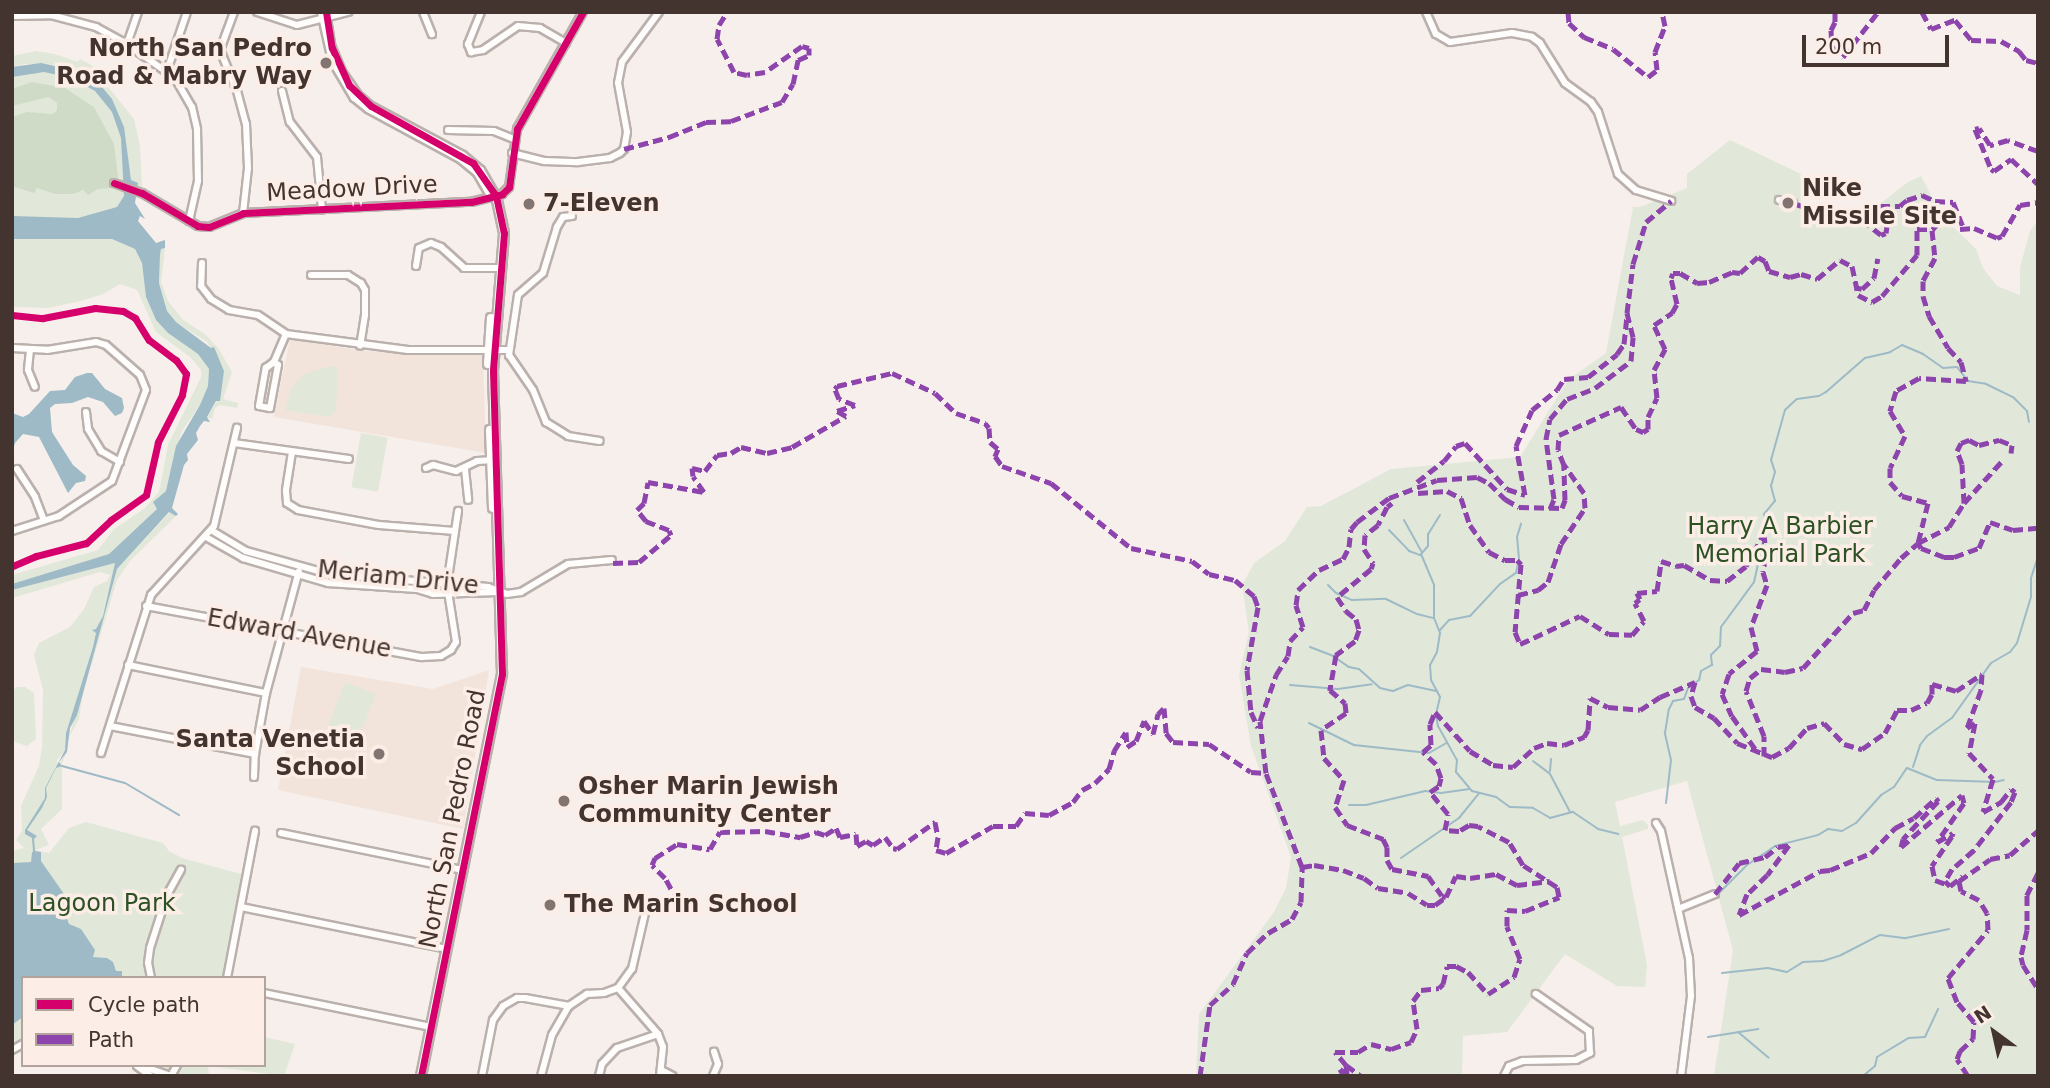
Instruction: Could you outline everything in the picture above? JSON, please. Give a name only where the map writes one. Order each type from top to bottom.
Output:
[{"type":"main road","name":"North San Pedro Road","points":[[421,1076],[502,674],[491,349],[504,233],[493,197]]},
{"type":"street","points":[[127,44],[138,12]]},
{"type":"street","points":[[167,71],[187,12]]},
{"type":"street","points":[[234,12],[220,50],[237,91],[246,124],[248,167],[243,213]]},
{"type":"street","points":[[257,12],[297,25],[348,12]]},
{"type":"street","points":[[423,12],[432,34]]},
{"type":"street","points":[[481,12],[468,44],[471,52],[483,50],[518,26],[540,28],[566,43]]},
{"type":"street","points":[[493,197],[508,190],[514,139],[583,12]]},
{"type":"street","points":[[512,153],[545,161],[578,162],[610,158],[620,153],[624,149],[627,132],[618,83],[622,62],[659,12]]},
{"type":"street","points":[[1426,12],[1436,34],[1450,42],[1512,33],[1532,37],[1540,43],[1565,83],[1591,102],[1598,112],[1618,174],[1636,190],[1671,201]]},
{"type":"street","points":[[12,16],[51,15],[78,21],[127,44],[167,71],[181,85],[197,129],[198,181],[189,221]]},
{"type":"street","name":"North San Pedro Road","points":[[324,16],[332,48],[342,72],[358,95],[371,106],[463,155],[481,170],[493,197]]},
{"type":"street","points":[[282,91],[290,122],[317,157],[323,210]]},
{"type":"street","points":[[448,130],[494,131],[514,139]]},
{"type":"street","name":"Meadow Drive","points":[[114,183],[142,193],[198,226],[209,227],[243,213],[471,202],[493,197]]},
{"type":"street","points":[[1779,200],[1793,203]]},
{"type":"street","points":[[572,216],[563,217],[557,226],[543,273],[518,295],[509,350],[514,364],[533,390],[546,422],[568,436],[600,441]]},
{"type":"street","points":[[416,266],[419,248],[431,243],[441,247],[464,268],[499,268]]},
{"type":"street","points":[[202,263],[201,286],[211,299],[229,310],[258,315],[286,334],[360,346],[408,350],[509,350]]},
{"type":"street","points":[[311,275],[348,275],[365,290],[365,314],[360,346]]},
{"type":"street","points":[[274,362],[278,365],[270,408],[259,406],[266,368],[274,362],[286,334]]},
{"type":"street","points":[[12,348],[30,350],[101,344],[140,375],[146,390],[112,481],[68,511],[12,531]]},
{"type":"street","points":[[30,350],[28,370],[35,387]]},
{"type":"street","points":[[86,412],[88,429],[101,451],[120,462]]},
{"type":"street","points":[[102,753],[146,606],[158,584],[211,530],[237,428]]},
{"type":"street","points":[[234,443],[349,459]]},
{"type":"street","points":[[292,452],[286,491],[287,503],[298,510],[379,525],[456,531]]},
{"type":"street","points":[[426,468],[433,465],[456,471],[477,461],[494,460]]},
{"type":"street","points":[[17,469],[35,497],[44,520]]},
{"type":"street","points":[[465,469],[468,500]]},
{"type":"street","points":[[448,594],[458,511]]},
{"type":"street","name":"Meriam Drive","points":[[211,530],[246,551],[343,585],[406,588],[448,594],[499,592]]},
{"type":"street","name":"Meriam Drive","points":[[206,537],[243,558],[299,571],[488,587],[499,592]]},
{"type":"street","points":[[499,592],[521,592],[579,561],[612,560]]},
{"type":"street","points":[[254,777],[255,754],[266,693],[280,632],[299,571]]},
{"type":"street","name":"Edward Avenue","points":[[146,606],[422,657],[441,656],[451,650],[456,633],[448,594]]},
{"type":"street","points":[[128,665],[266,693]]},
{"type":"street","points":[[110,726],[255,754]]},
{"type":"street","points":[[1656,823],[1661,831],[1690,974],[1689,1017],[1681,1076]]},
{"type":"street","points":[[227,976],[255,831]]},
{"type":"street","points":[[281,833],[463,870]]},
{"type":"street","points":[[150,976],[150,948],[167,895],[181,870]]},
{"type":"street","points":[[1678,909],[1714,894]]},
{"type":"street","points":[[241,907],[447,949]]},
{"type":"street","points":[[541,1076],[552,1035],[569,1006],[587,994],[604,993],[618,988],[632,969],[646,909]]},
{"type":"street","points":[[618,988],[658,1034],[663,1046],[660,1073],[673,1076]]},
{"type":"street","points":[[266,993],[431,1027]]},
{"type":"street","points":[[1504,1076],[1509,1066],[1523,1060],[1576,1060],[1590,1053],[1589,1031],[1536,994]]},
{"type":"street","points":[[482,1076],[494,1020],[503,1006],[517,998],[525,998],[569,1006]]},
{"type":"street","points":[[599,1076],[602,1064],[617,1048],[658,1034]]},
{"type":"street","points":[[713,1076],[718,1064],[714,1052]]},
{"type":"street","points":[[143,1067],[171,1076]]},
{"type":"shaded area","points":[[290,339],[363,351],[483,355],[486,453],[274,417]]},
{"type":"shaded area","name":"Santa Venetia School","points":[[301,667],[433,689],[489,670],[463,829],[278,790]]},
{"type":"green space","points":[[36,51],[78,62],[80,59],[90,64],[109,79],[112,84],[109,88],[134,119],[140,146],[142,190],[132,181],[126,222],[12,233],[12,72],[46,66],[93,82],[73,70],[57,65],[25,64],[12,67],[12,56]]},
{"type":"green space","points":[[32,82],[65,88],[94,107],[114,144],[118,177],[112,188],[98,189],[88,195],[83,190],[74,194],[55,194],[37,188],[34,193],[12,186],[12,117],[27,112],[53,114],[57,110],[57,103],[49,97],[12,106],[12,89]]},
{"type":"green space","name":"Harry A Barbier Memorial Park","points":[[1730,140],[1805,176],[1800,205],[1853,225],[1908,182],[1921,176],[1941,215],[1976,249],[1983,268],[1997,286],[2020,295],[2020,267],[2030,231],[2038,220],[2038,1076],[1714,1076],[1733,950],[1687,781],[1615,802],[1620,826],[1643,820],[1648,825],[1648,829],[1622,837],[1647,965],[1645,987],[1617,986],[1565,954],[1507,1032],[1463,1036],[1462,1076],[1196,1076],[1199,1014],[1274,912],[1286,888],[1291,857],[1251,746],[1239,675],[1249,632],[1242,585],[1254,563],[1285,541],[1307,507],[1321,506],[1391,469],[1520,457],[1568,380],[1606,353],[1633,207],[1640,207],[1687,188],[1687,174]]},
{"type":"green space","points":[[12,239],[112,239],[135,249],[142,263],[146,297],[156,320],[168,333],[198,354],[209,369],[208,386],[200,405],[182,431],[173,459],[171,479],[166,492],[157,498],[157,509],[109,554],[12,584],[12,575],[98,550],[114,529],[144,509],[159,492],[168,445],[201,377],[201,370],[190,357],[156,332],[137,290],[120,284],[103,294],[49,308],[12,307]]},
{"type":"green space","points":[[165,248],[161,282],[168,301],[183,320],[205,334],[219,349],[232,372],[223,399],[238,403],[237,408],[220,405],[215,408],[212,419],[207,417],[219,398],[224,371],[207,342],[176,322],[167,311],[159,283],[161,249]]},
{"type":"green space","points":[[327,367],[338,367],[336,411],[328,417],[285,410],[291,388],[298,380],[305,374]]},
{"type":"green space","points":[[361,433],[388,438],[378,492],[351,487]]},
{"type":"green space","points":[[170,512],[176,516],[130,561],[117,580],[83,693],[79,719],[69,737],[117,569]]},
{"type":"green space","name":"Lagoon Park","points":[[115,563],[103,616],[66,733],[65,750],[57,760],[58,765],[67,752],[62,763],[62,809],[41,829],[49,845],[35,850],[49,853],[69,828],[86,822],[163,843],[169,851],[182,858],[245,875],[227,976],[21,976],[21,1045],[12,1050],[12,851],[24,848],[16,840],[22,831],[21,806],[39,766],[42,747],[43,690],[34,655],[39,643],[70,627],[84,609],[94,587],[107,581],[110,575],[100,572],[12,598],[12,590]]},
{"type":"green space","points":[[345,682],[376,694],[354,751],[323,739]]},
{"type":"green space","points":[[17,687],[25,687],[34,693],[36,739],[27,746],[12,741],[12,691]]},
{"type":"green space","points":[[266,1037],[295,1044],[284,1076],[216,1067],[266,1067]]},
{"type":"green space","points":[[149,1067],[208,1067],[209,1076],[180,1076]]},
{"type":"water","points":[[41,63],[73,70],[102,87],[112,99],[124,127],[131,180],[138,183],[135,203],[145,219],[140,216],[138,221],[156,243],[165,240],[165,248],[161,249],[160,255],[159,283],[167,311],[176,322],[211,348],[214,347],[224,371],[220,401],[216,401],[207,417],[210,422],[204,421],[200,426],[196,433],[198,440],[187,454],[188,460],[184,465],[172,508],[178,514],[176,516],[169,512],[117,569],[77,715],[70,728],[67,752],[59,762],[62,766],[56,768],[46,788],[47,797],[42,808],[27,830],[37,836],[34,839],[25,834],[25,830],[45,798],[45,788],[65,750],[66,733],[93,647],[96,633],[92,630],[96,629],[103,616],[115,563],[12,590],[12,584],[109,554],[157,509],[153,502],[166,491],[176,446],[200,405],[208,386],[209,369],[198,354],[168,333],[156,320],[146,297],[142,263],[135,249],[112,239],[12,239],[12,216],[78,218],[117,207],[124,196],[121,138],[112,112],[95,91],[71,78],[44,72],[12,77],[12,67]]},
{"type":"water","points":[[92,373],[105,389],[122,398],[124,408],[122,413],[115,416],[103,402],[88,397],[72,403],[55,404],[50,408],[52,432],[73,465],[86,476],[85,481],[76,483],[68,493],[39,437],[23,434],[15,443],[12,454],[12,413],[23,417],[29,414],[50,391],[65,390],[75,377]]},
{"type":"water","points":[[32,852],[41,852],[41,861],[64,894],[69,910],[69,924],[81,929],[95,950],[93,957],[107,958],[113,962],[116,971],[122,971],[122,976],[21,976],[21,1018],[12,1025],[12,863],[31,862]]},
{"type":"waterway","points":[[1666,803],[1671,760],[1665,733],[1669,709],[1673,701],[1684,699],[1688,688],[1699,680],[1701,671],[1712,665],[1711,655],[1720,646],[1721,627],[1754,582],[1767,524],[1764,514],[1775,501],[1771,486],[1775,472],[1771,460],[1785,410],[1797,399],[1819,396],[1826,392],[1865,358],[1890,352],[1902,345],[1923,354],[1943,368],[1957,367],[1968,381],[1986,384],[2013,397],[2027,411],[2029,422]]},
{"type":"waterway","points":[[1440,515],[1428,534],[1428,546],[1421,554],[1434,585],[1434,618],[1440,633],[1437,652],[1430,665],[1431,680],[1440,697],[1436,715],[1438,726],[1457,760],[1456,772],[1472,791],[1496,797],[1510,807],[1533,808],[1550,818],[1573,812],[1598,829],[1618,834]]},
{"type":"waterway","points":[[1404,520],[1422,552]]},
{"type":"waterway","points":[[1440,630],[1449,620],[1470,616],[1500,584],[1516,573],[1519,559],[1517,537],[1521,524]]},
{"type":"waterway","points":[[1389,530],[1409,551],[1420,555]]},
{"type":"waterway","points":[[1913,767],[1920,745],[1927,736],[1952,718],[1991,663],[2010,652],[2017,643],[2031,597],[2031,578],[2038,557]]},
{"type":"waterway","points":[[1328,585],[1336,593],[1352,600],[1386,599],[1417,614],[1433,618]]},
{"type":"waterway","points":[[1310,647],[1333,656],[1349,667],[1359,669],[1380,688],[1393,691],[1408,685],[1437,691]]},
{"type":"waterway","points":[[1290,685],[1338,689],[1372,684]]},
{"type":"waterway","points":[[1309,723],[1354,745],[1429,753],[1446,743]]},
{"type":"waterway","points":[[1550,771],[1551,759]]},
{"type":"waterway","points":[[1533,761],[1550,774],[1570,812]]},
{"type":"waterway","points":[[62,766],[125,783],[179,815]]},
{"type":"waterway","points":[[1718,894],[1747,865],[1775,846],[1818,835],[1828,829],[1842,831],[1856,823],[1881,795],[1894,787],[1907,768],[1937,780],[2004,780]]},
{"type":"waterway","points":[[1349,805],[1366,805],[1425,791],[1441,793],[1470,789]]},
{"type":"waterway","points":[[1401,858],[1459,818],[1479,793]]},
{"type":"waterway","points":[[33,839],[34,851]]},
{"type":"waterway","points":[[1722,973],[1768,968],[1787,972],[1803,962],[1823,961],[1841,955],[1880,935],[1906,938],[1949,929]]},
{"type":"waterway","points":[[1863,1076],[1875,1066],[1877,1057],[1909,1038],[1925,1037],[1938,1009]]},
{"type":"waterway","points":[[1708,1037],[1758,1029]]},
{"type":"waterway","points":[[1738,1032],[1769,1058]]},
{"type":"marked path","points":[[624,149],[669,137],[706,122],[731,121],[782,102],[793,84],[798,60],[809,55],[809,48],[802,46],[765,72],[747,75],[734,72],[717,39],[719,25],[727,12]]},
{"type":"marked path","points":[[1568,12],[1569,23],[1584,37],[1613,49],[1648,77],[1657,70],[1655,52],[1665,26],[1662,12]]},
{"type":"marked path","points":[[1835,12],[1835,22],[1831,30],[1832,47],[1843,57],[1878,12]]},
{"type":"marked path","points":[[1922,12],[1931,29],[1955,20],[1971,40],[2001,41],[2019,51],[2026,60],[2038,63]]},
{"type":"marked path","points":[[2038,151],[2008,140],[1990,145],[1979,128],[1975,129],[1991,169],[1994,171],[2011,159],[2038,184]]},
{"type":"marked path","points":[[1793,203],[1836,217],[1862,220],[1881,235],[1886,233],[1887,226],[1886,214],[1880,206],[1900,206],[1907,200],[1922,195],[1935,201],[1953,202],[1963,227]]},
{"type":"marked path","points":[[1550,509],[1554,499],[1546,439],[1550,419],[1567,399],[1595,388],[1631,361],[1633,337],[1627,313],[1633,264],[1646,222],[1671,201]]},
{"type":"marked path","points":[[1960,229],[1974,228],[1997,238],[2002,236],[2020,205],[2038,202]]},
{"type":"marked path","points":[[1933,213],[1939,222],[1932,230],[1935,258],[1923,281],[1923,296],[1929,316],[1948,348],[1961,362],[1966,381],[1919,378],[1896,391],[1890,411],[1905,436],[1890,468],[1890,482],[1902,496],[1928,503],[1918,543],[1921,548],[1944,557],[1954,557],[1979,548],[1990,522],[2013,530],[2038,528]]},
{"type":"marked path","points":[[1200,1076],[1210,1005],[1233,984],[1247,953],[1268,933],[1292,919],[1301,902],[1302,867],[1266,773],[1260,721],[1276,675],[1288,656],[1290,641],[1303,627],[1296,605],[1298,590],[1319,570],[1343,559],[1349,547],[1351,529],[1357,522],[1389,498],[1437,480],[1477,477],[1519,507],[1562,508],[1565,500],[1564,465],[1558,450],[1559,435],[1621,407],[1636,429],[1643,432],[1648,429],[1648,417],[1657,398],[1654,370],[1665,349],[1654,325],[1672,313],[1677,304],[1671,278],[1673,273],[1680,273],[1697,283],[1709,282],[1732,272],[1740,273],[1758,257],[1765,261],[1769,271],[1790,277],[1801,274],[1817,279],[1840,260],[1852,266],[1858,295],[1872,302],[1882,296],[1917,255],[1917,229],[1927,229]]},
{"type":"marked path","points":[[1855,287],[1862,289],[1874,278],[1878,258]]},
{"type":"marked path","points":[[1417,482],[1444,461],[1456,446],[1465,443],[1507,489],[1525,495],[1516,446],[1532,410],[1557,390],[1564,379],[1588,377],[1617,354],[1624,344],[1627,313]]},
{"type":"marked path","points":[[613,563],[639,562],[671,535],[669,530],[646,521],[637,510],[644,503],[648,482],[704,492],[693,476],[692,468],[705,471],[717,455],[731,453],[741,447],[767,453],[792,447],[846,416],[837,411],[855,405],[839,399],[835,389],[837,386],[892,373],[935,393],[956,413],[985,423],[989,428],[990,442],[998,449],[995,456],[1002,466],[1051,483],[1131,548],[1192,561],[1209,574],[1235,580],[1254,596],[1258,607],[1247,670],[1251,712],[1258,728]]},
{"type":"marked path","points":[[1964,503],[1962,464],[1957,451],[1961,443],[1969,440],[1979,445],[1999,440],[2012,445],[2011,453]]},
{"type":"marked path","points":[[1764,756],[1764,736],[1746,691],[1750,678],[1761,669],[1785,672],[1803,668],[1853,613],[1864,610],[1874,590],[1901,558],[1918,543],[1949,527],[1964,503],[2003,460]]},
{"type":"marked path","points":[[1518,595],[1538,590],[1548,582],[1561,544],[1585,508],[1584,493],[1564,464]]},
{"type":"marked path","points":[[1418,493],[1447,491],[1461,498],[1470,525],[1489,552],[1505,560],[1517,560],[1521,564],[1515,632],[1520,644],[1580,616],[1609,634],[1632,635],[1644,621],[1635,603],[1640,599],[1637,593],[1657,591],[1661,561],[1676,566],[1684,565],[1710,580],[1727,581],[1746,566],[1764,533],[1766,556],[1763,572],[1767,585],[1751,627],[1757,651],[1729,674],[1722,694],[1732,716],[1756,750]]},
{"type":"marked path","points":[[1392,503],[1378,525],[1365,535],[1364,549],[1373,563],[1371,569],[1337,597],[1346,611],[1356,619],[1359,630],[1355,641],[1336,655],[1330,690],[1345,703],[1346,713],[1321,730],[1324,758],[1344,780],[1335,807],[1347,825],[1383,839],[1387,847],[1387,860],[1392,869],[1428,876],[1442,896],[1446,897],[1456,876],[1470,878],[1496,874],[1517,885],[1550,881]]},
{"type":"marked path","points":[[1344,1076],[1340,1069],[1347,1074],[1346,1065],[1335,1052],[1358,1052],[1371,1044],[1391,1049],[1411,1042],[1417,1029],[1413,1001],[1421,990],[1439,988],[1443,984],[1447,966],[1456,966],[1468,972],[1488,994],[1514,977],[1520,959],[1507,926],[1507,910],[1525,911],[1559,897],[1557,887],[1523,865],[1509,842],[1478,826],[1469,825],[1459,831],[1445,830],[1448,814],[1430,792],[1439,786],[1441,778],[1436,764],[1423,752],[1431,745],[1430,724],[1435,712],[1470,751],[1493,765],[1513,767],[1534,748],[1547,743],[1564,745],[1584,737],[1588,730],[1590,698],[1608,707],[1640,710],[1660,697],[1695,682],[1691,696],[1695,707],[1714,718],[1737,743],[1772,757],[1789,748],[1807,728],[1824,723],[1844,744],[1862,749],[1885,733],[1897,710],[1911,710],[1927,703],[1932,694],[1932,684],[1956,691],[1982,674],[1981,690],[1967,728],[1975,723],[1969,753],[1993,779],[1983,812],[2001,802],[2011,789],[2015,792],[2011,802],[1974,850],[1952,869],[1945,881],[1950,886],[1963,876]]},
{"type":"marked path","points":[[678,902],[665,878],[652,865],[655,858],[677,844],[710,849],[720,832],[765,831],[800,837],[816,832],[825,835],[836,828],[840,837],[856,834],[857,846],[866,841],[873,845],[885,837],[893,848],[897,849],[935,822],[938,837],[936,850],[946,853],[993,826],[1016,826],[1025,813],[1049,815],[1073,802],[1082,790],[1095,783],[1109,769],[1114,751],[1126,732],[1127,747],[1136,741],[1144,721],[1153,734],[1158,714],[1164,708],[1166,733],[1173,742],[1209,744],[1251,772],[1266,773]]},
{"type":"marked path","points":[[1715,894],[1739,863],[1765,857],[1778,847],[1789,845],[1767,875],[1747,894],[1739,915],[1820,871],[1830,870],[1871,853],[1895,828],[1914,818],[1936,798],[1938,801],[1903,839],[1901,847],[1962,795],[1964,803],[1937,842],[1953,833],[1952,836],[1932,866],[1935,880],[1946,884]]},
{"type":"marked path","points":[[1968,1076],[1957,1059],[1960,1051],[1973,1039],[1974,1022],[1957,1002],[1948,978],[1988,930],[1987,913],[1979,900],[1961,891],[1959,881],[1990,859],[2010,855],[2038,831]]},
{"type":"marked path","points":[[1302,867],[1314,865],[1343,870],[1364,878],[1378,888],[1408,893],[1427,905],[1435,905],[1446,897]]},
{"type":"marked path","points":[[2038,873],[2027,895],[2027,930],[2021,957],[2038,989]]},
{"type":"marked path","points":[[1346,1065],[1361,1076]]},
{"type":"cycle path","points":[[326,12],[332,48],[349,85],[371,106],[473,163],[496,196],[504,233],[493,371],[502,674],[421,1076]]},
{"type":"cycle path","points":[[114,183],[142,193],[198,226],[209,227],[243,213],[471,202],[502,194],[509,187],[517,129],[583,12]]},
{"type":"cycle path","points":[[12,315],[43,318],[95,308],[123,311],[135,318],[149,340],[176,360],[186,374],[182,395],[158,442],[146,495],[111,520],[86,543],[36,556],[12,566]]},
{"type":"place","name":"North San Pedro Road & Mabry Way","points":[[326,63]]},
{"type":"place","name":"Nike Missile Site","points":[[1788,203]]},
{"type":"place","name":"7-Eleven","points":[[529,204]]},
{"type":"place","name":"Santa Venetia School","points":[[379,754]]},
{"type":"place","name":"Osher Marin Jewish Community Center","points":[[564,801]]},
{"type":"place","name":"The Marin School","points":[[550,905]]}]
